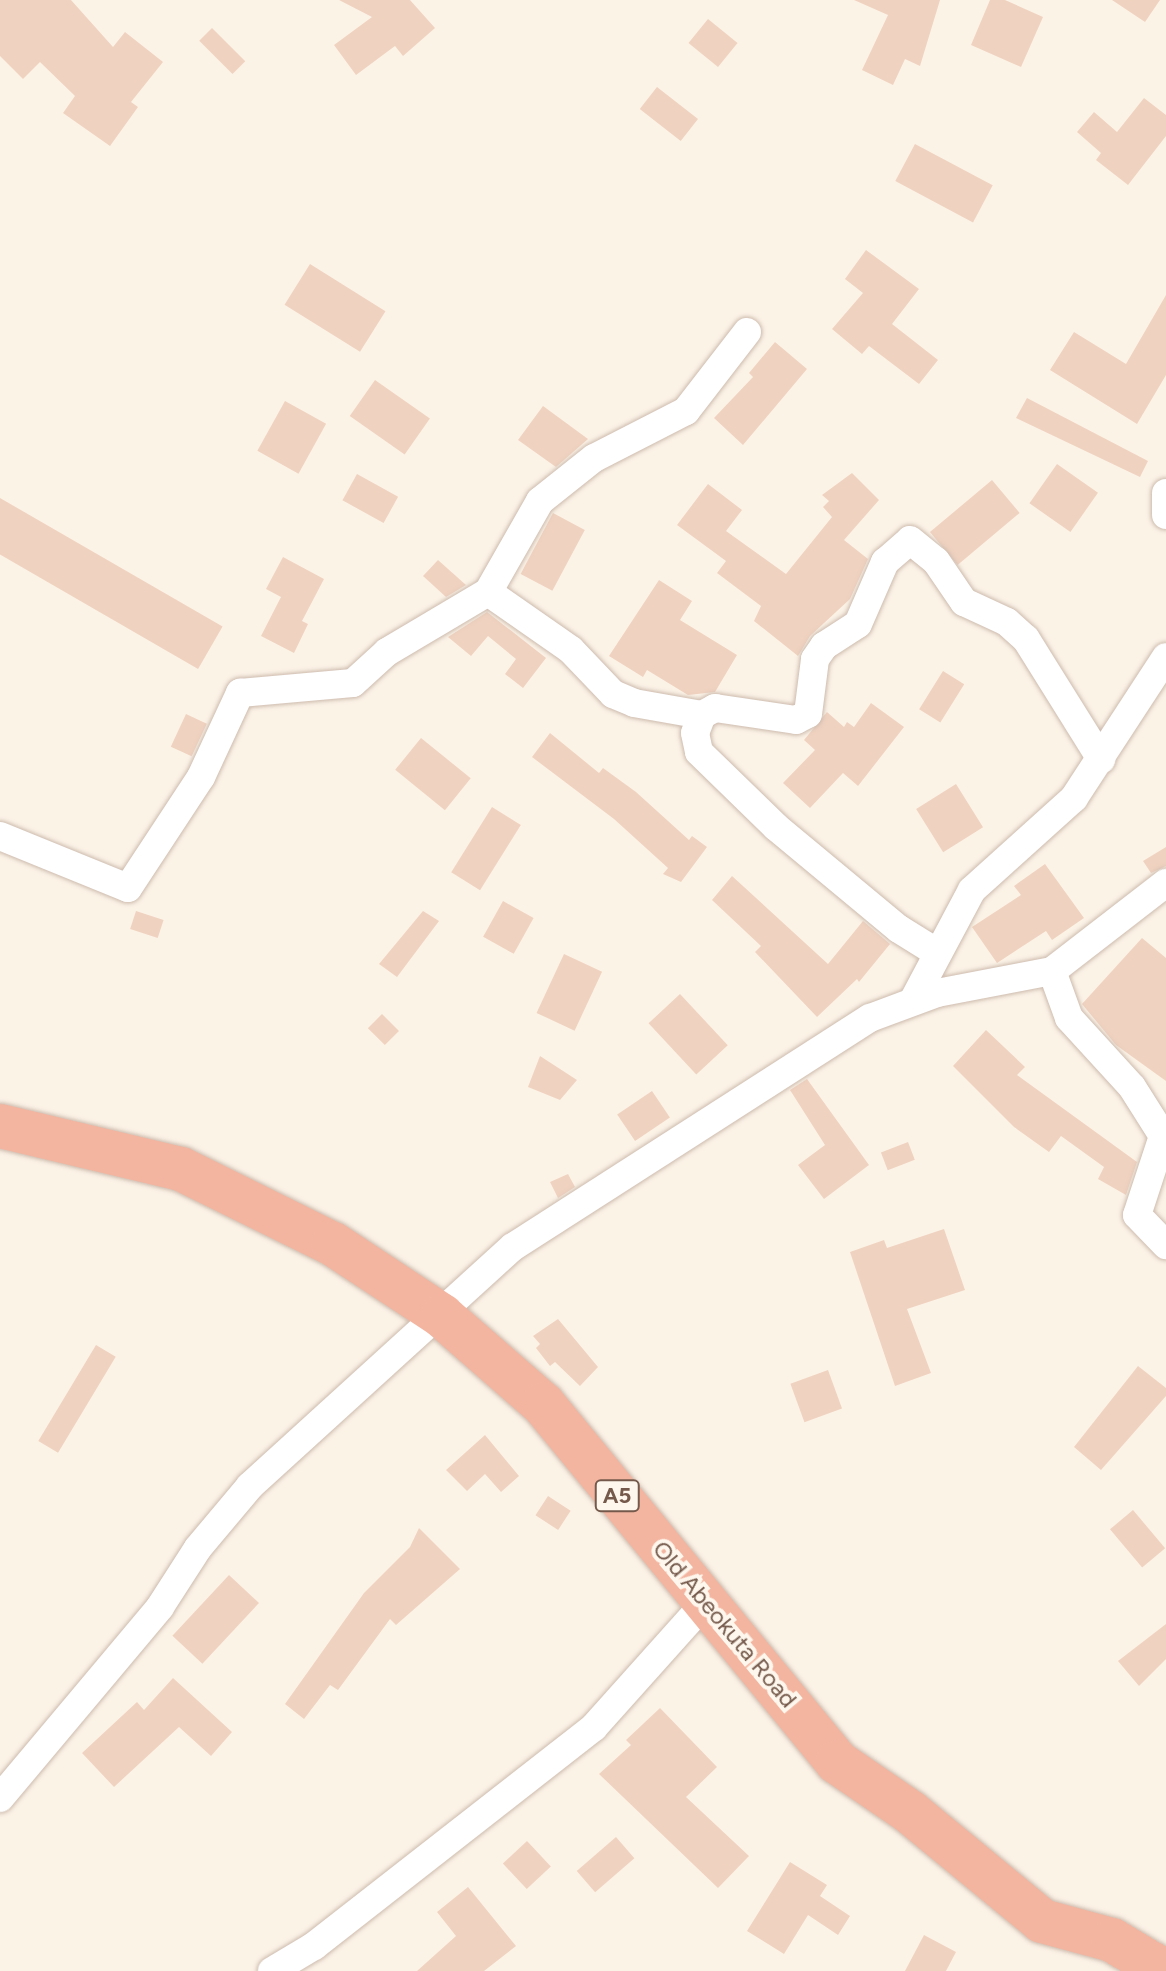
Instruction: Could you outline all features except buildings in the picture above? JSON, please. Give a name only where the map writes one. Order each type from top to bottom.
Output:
[{"type":"highway","name":"Old Abeokuta Road","points":[[0,1126],[181,1169],[333,1244],[442,1316],[543,1404],[837,1762],[910,1812],[1042,1921],[1112,1940],[1164,1971]]},
{"type":"street","points":[[0,836],[128,888],[201,777],[240,693],[353,683],[387,652],[488,592],[540,501],[594,458],[686,411],[747,332]]},
{"type":"street","points":[[1166,493],[1166,515]]},
{"type":"street","points":[[488,592],[571,650],[613,694],[634,703],[702,715],[715,708],[796,720],[808,714],[815,659],[824,646],[858,624],[885,562],[910,540],[936,561],[964,602],[1007,622],[1026,639],[1101,759]]},
{"type":"street","points":[[914,999],[936,952],[986,872],[1052,822],[1101,759],[1166,657]]},
{"type":"street","points":[[702,715],[695,733],[699,752],[787,837],[899,929],[936,952]]},
{"type":"street","points":[[0,1798],[160,1607],[198,1548],[250,1486],[442,1316],[513,1247],[870,1018],[914,999],[1052,971],[1166,883]]},
{"type":"street","points":[[1052,971],[1069,1018],[1132,1087],[1163,1136],[1137,1215],[1166,1245]]},
{"type":"street","points":[[272,1971],[337,1928],[594,1727],[705,1603]]}]
